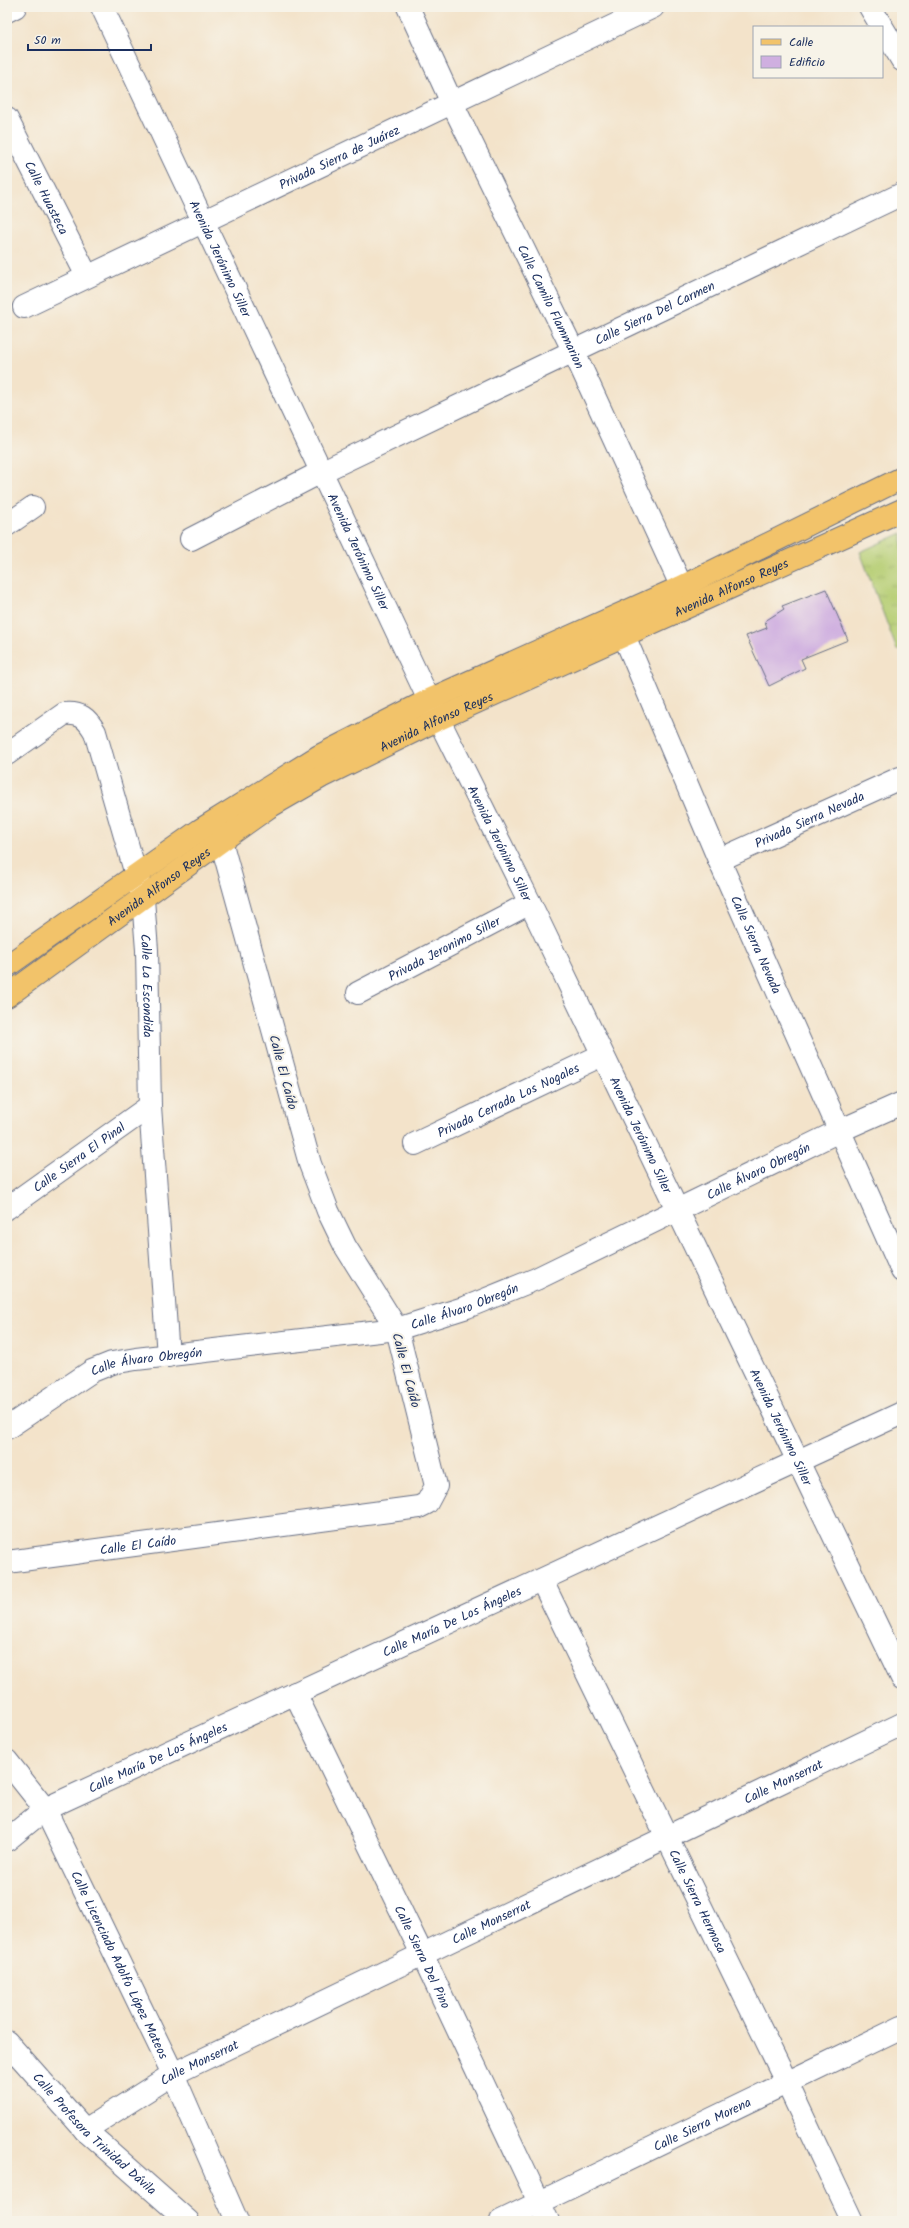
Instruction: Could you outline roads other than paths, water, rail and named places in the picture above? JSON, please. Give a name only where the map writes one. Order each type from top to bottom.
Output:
[{"type":"main road","name":"Avenida Alfonso Reyes","points":[[7,966],[260,792],[319,756],[429,700],[681,587],[902,478]]},
{"type":"main road","name":"Avenida Alfonso Reyes","points":[[7,996],[143,899],[220,841],[269,807],[320,777],[439,719],[691,607],[902,510]]},
{"type":"street","points":[[7,11],[15,7]]},
{"type":"street","name":"Avenida Jerónimo Siller","points":[[102,7],[429,700],[530,902],[796,1461],[902,1678]]},
{"type":"street","name":"Calle Camilo Flammarion","points":[[408,7],[452,103],[574,352],[691,607]]},
{"type":"street","name":"Privada Sierra de Juárez","points":[[24,307],[86,276],[653,7]]},
{"type":"street","points":[[870,7],[881,26]]},
{"type":"street","points":[[883,29],[902,60]]},
{"type":"street","name":"Calle Huasteca","points":[[7,118],[86,276]]},
{"type":"street","name":"Calle Sierra Del Carmen","points":[[191,539],[321,472],[902,194]]},
{"type":"street","points":[[7,525],[34,507]]},
{"type":"street","name":"Calle Sierra Nevada","points":[[615,616],[719,860],[902,1271]]},
{"type":"street","name":"Calle La Escondida","points":[[7,754],[64,714],[75,713],[83,716],[95,732],[143,899],[147,950],[150,1106],[168,1356]]},
{"type":"street","name":"Privada Sierra Nevada","points":[[719,860],[900,778]]},
{"type":"street","name":"Calle El Caído","points":[[7,1562],[420,1507],[427,1503],[436,1486],[436,1479],[397,1329],[345,1246],[328,1211],[310,1164],[220,841]]},
{"type":"street","name":"Privada Jeronimo Siller","points":[[358,992],[530,902]]},
{"type":"street","name":"Privada Cerrada Los Nogales","points":[[415,1144],[602,1055]]},
{"type":"street","name":"Calle Álvaro Obregón","points":[[7,1428],[92,1371],[112,1363],[397,1329],[467,1308],[536,1280],[839,1131],[902,1103]]},
{"type":"street","name":"Calle Sierra El Pinal","points":[[7,1208],[150,1106]]},
{"type":"street","name":"Calle María De Los Ángeles","points":[[7,1840],[45,1809],[542,1581],[796,1461],[902,1413]]},
{"type":"street","name":"Calle Sierra Hermosa","points":[[542,1581],[666,1837],[788,2083],[852,2221]]},
{"type":"street","name":"Calle Sierra Del Pino","points":[[295,1693],[422,1954],[543,2212]]},
{"type":"street","name":"Calle Monserrat","points":[[85,2130],[173,2074],[902,1724]]},
{"type":"street","name":"Calle Licenciado Adolfo López Mateos","points":[[7,1761],[45,1809],[173,2074],[237,2221]]},
{"type":"street","name":"Calle Sierra Morena","points":[[501,2221],[543,2212],[788,2083],[902,2027]]},
{"type":"street","name":"Calle Profesora Trinidad Dávila","points":[[7,2042],[85,2130],[188,2221]]}]
